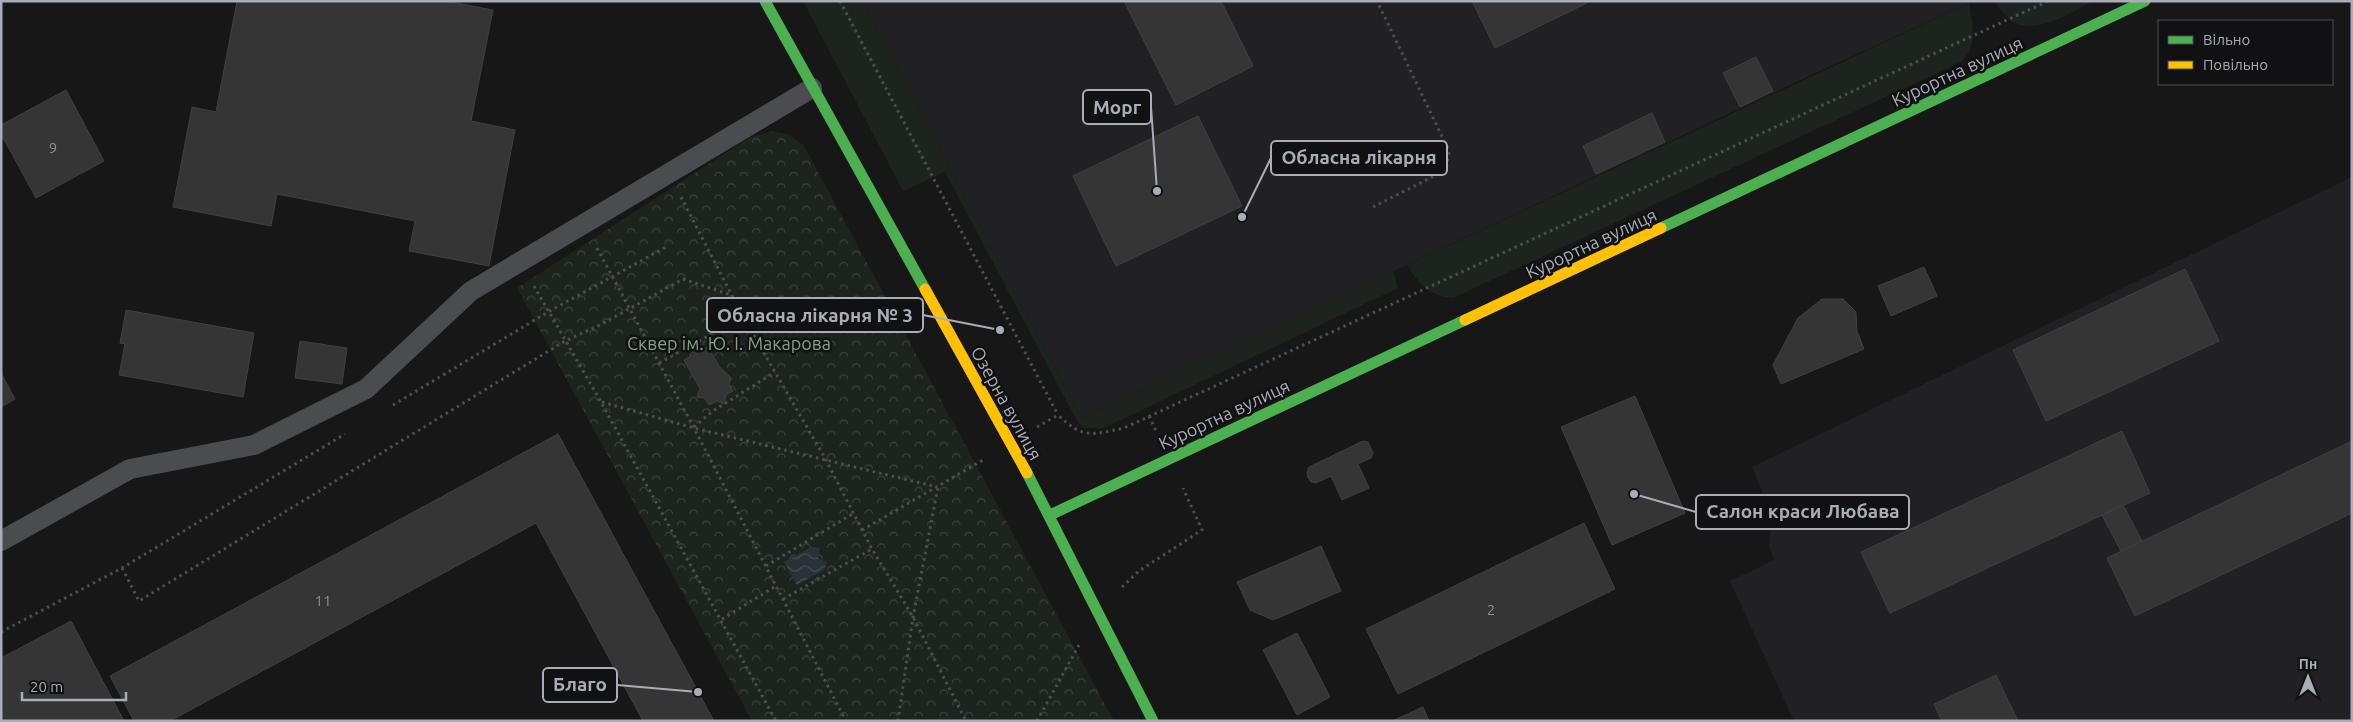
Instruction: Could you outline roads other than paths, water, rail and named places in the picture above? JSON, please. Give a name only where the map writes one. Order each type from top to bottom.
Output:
[{"type":"main road","name":"Озерна вулиця","points":[[765,1],[1050,515],[1153,721]]},
{"type":"main road","name":"Курортна вулиця","points":[[1050,515],[2145,1]]},
{"type":"lane","points":[[1,541],[130,469],[254,445],[366,388],[472,291],[812,88]]},
{"type":"water","points":[[811,547],[820,548],[818,558],[827,562],[824,570],[797,585],[784,562]]},
{"type":"place","name":"Морг","points":[[1157,191]]},
{"type":"place","name":"Обласна лікарня","points":[[1242,217]]},
{"type":"place","name":"Обласна лікарня № 3","points":[[1000,330]]},
{"type":"place","name":"Салон краси Любава","points":[[1634,494]]},
{"type":"place","name":"Благо","points":[[698,692]]},
{"type":"park label","name":"Сквер ім. Ю. І. Макарова","points":[[729,343]]}]
